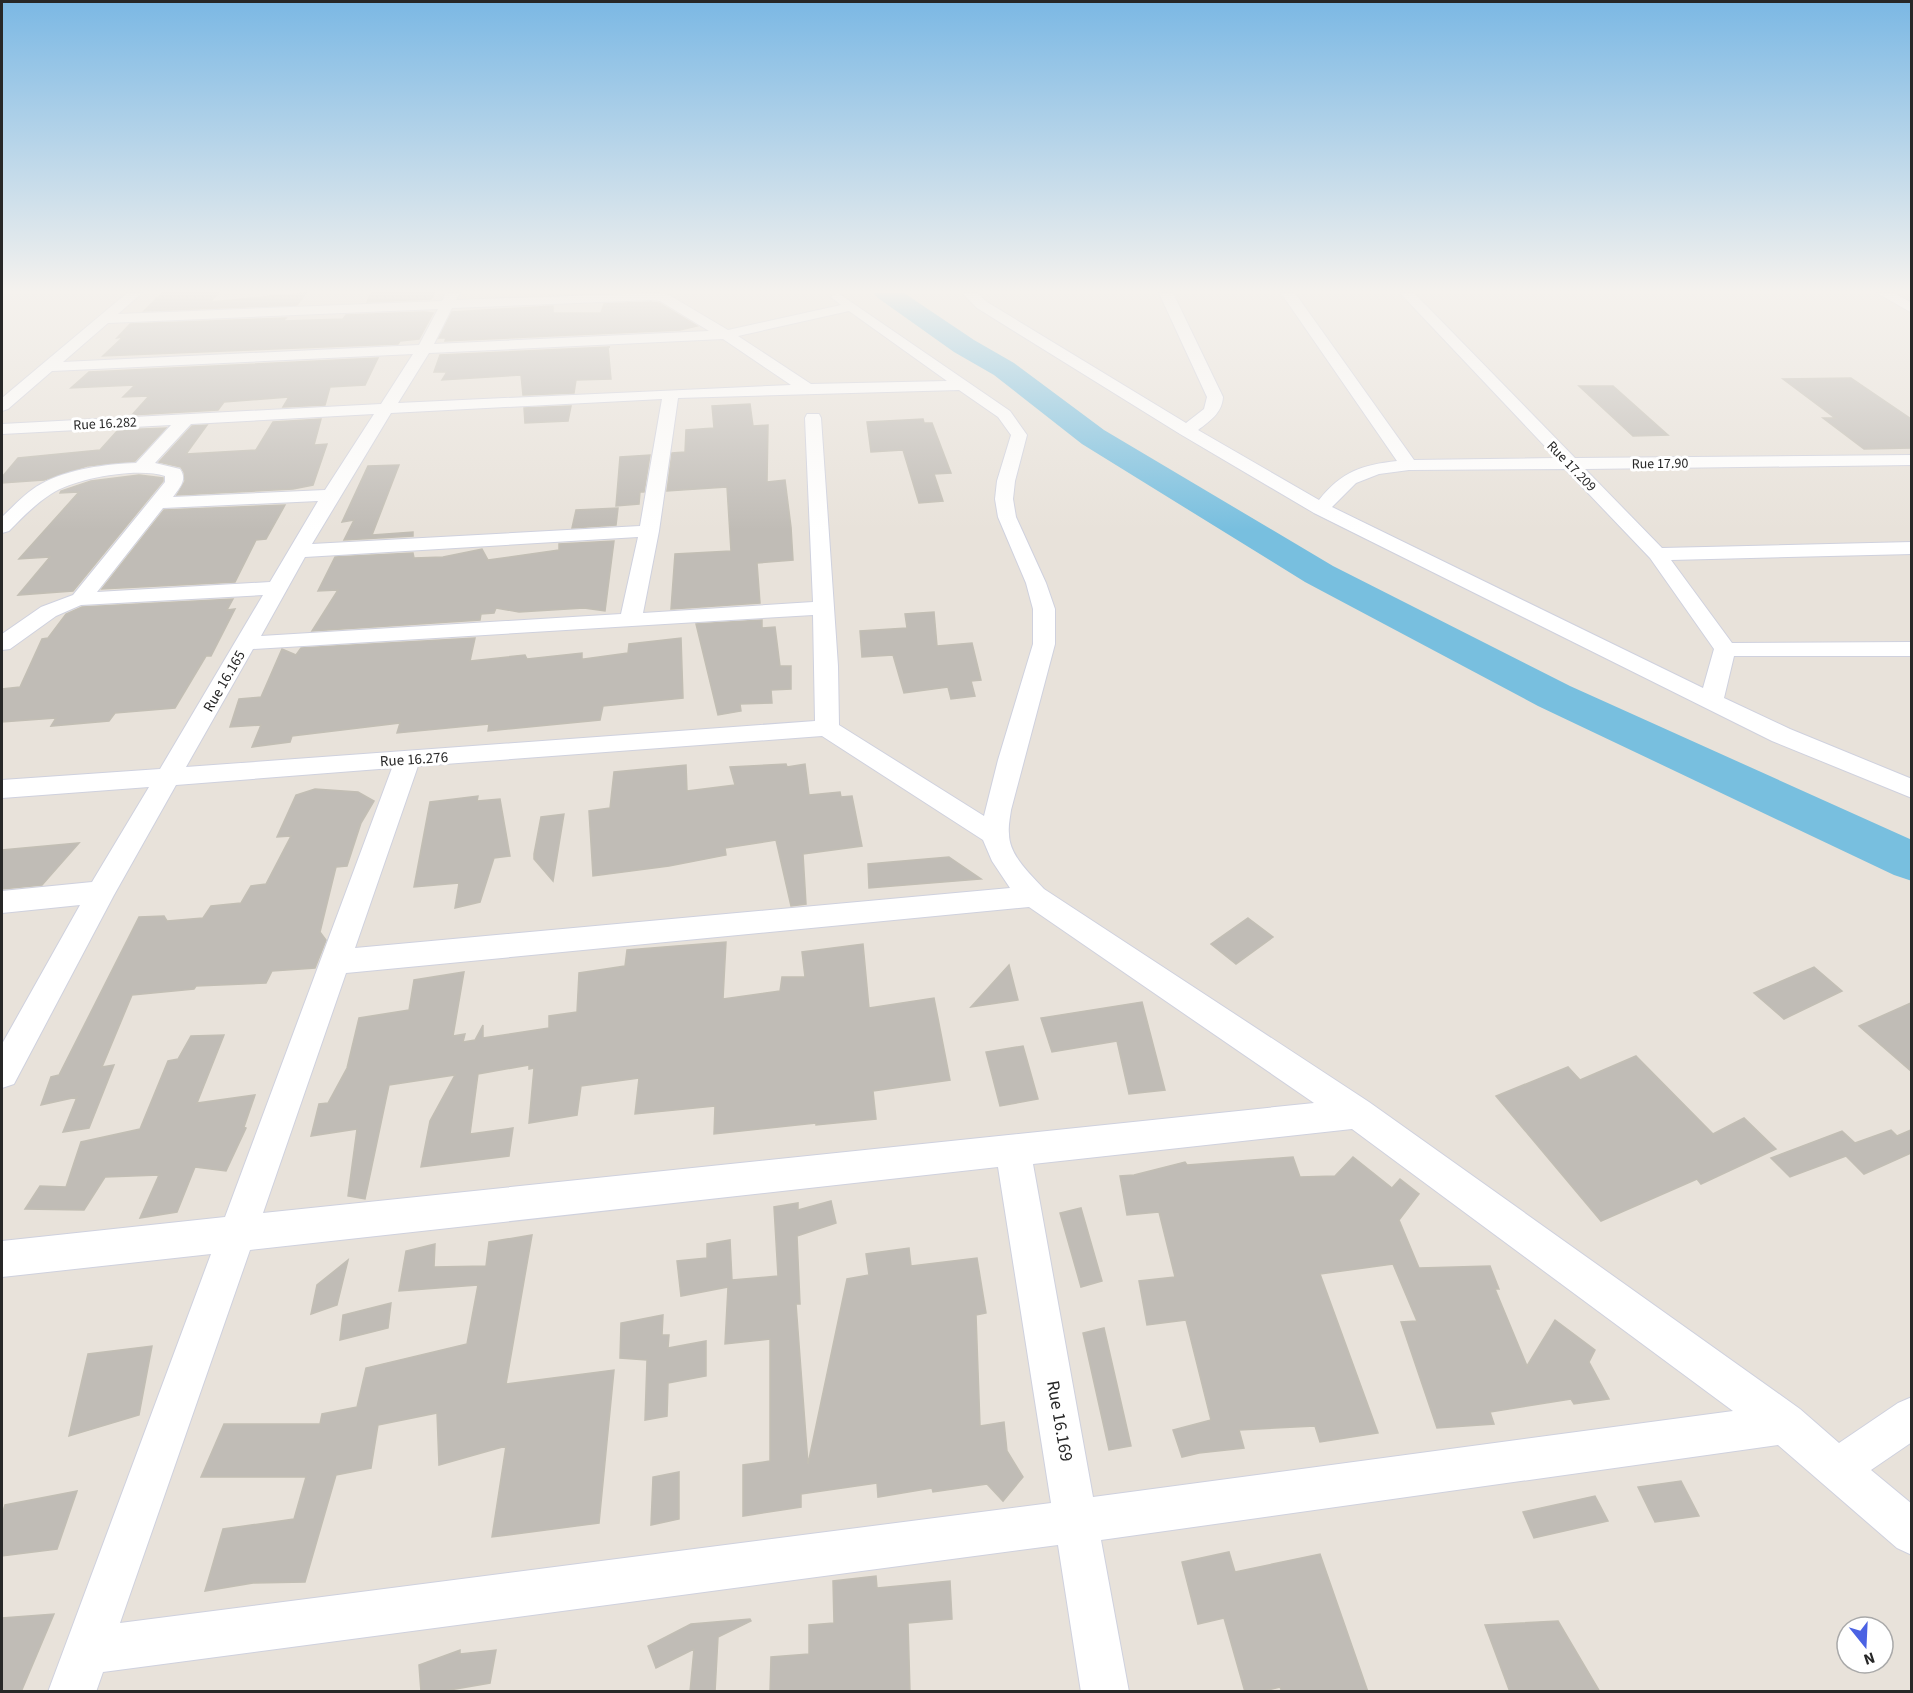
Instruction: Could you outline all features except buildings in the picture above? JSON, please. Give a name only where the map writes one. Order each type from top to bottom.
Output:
[{"type":"street","points":[[2,406],[43,372]]},
{"type":"street","name":"Rue 16.165","points":[[2,1074],[101,892],[331,495],[410,372]]},
{"type":"street","points":[[785,372],[806,388]]},
{"type":"street","points":[[944,372],[1004,414],[1019,435],[1008,472],[1004,499],[1007,517],[1036,583],[1044,609],[1044,644],[1010,760],[998,810],[995,834],[1000,855],[1013,875],[1034,896],[1357,1113],[1785,1424],[1911,1533]]},
{"type":"street","points":[[1091,372],[1321,508],[1780,735],[1911,789]]},
{"type":"street","points":[[1186,430],[1210,414],[1216,403],[1203,372]]},
{"type":"street","points":[[1344,372],[1409,465]]},
{"type":"street","name":"Rue 17.209","points":[[1482,372],[1657,554],[1725,649]]},
{"type":"street","name":"Rue 16.282","points":[[2,429],[671,394],[806,388],[963,385]]},
{"type":"street","points":[[631,619],[649,531],[671,394]]},
{"type":"street","points":[[813,417],[824,608],[827,728],[995,834]]},
{"type":"street","points":[[143,466],[187,418]]},
{"type":"street","name":"Rue 17.90","points":[[1321,508],[1339,486],[1353,475],[1376,469],[1409,465],[1911,459]]},
{"type":"street","points":[[2,527],[50,486],[79,477],[143,466],[166,469],[174,473],[174,483],[80,599]]},
{"type":"street","points":[[157,503],[331,495]]},
{"type":"street","points":[[300,551],[649,531]]},
{"type":"street","points":[[1657,554],[1911,548]]},
{"type":"street","points":[[2,644],[51,610],[64,603],[80,599],[278,588]]},
{"type":"street","points":[[246,643],[824,608]]},
{"type":"street","points":[[1711,702],[1725,649],[1776,651],[1911,649]]},
{"type":"street","name":"Rue 16.276","points":[[2,789],[827,728]]},
{"type":"street","points":[[72,1692],[408,760]]},
{"type":"street","points":[[2,902],[101,892]]},
{"type":"street","points":[[334,962],[1034,896]]},
{"type":"street","points":[[2,1259],[1357,1113]]},
{"type":"street","name":"Rue 16.169","points":[[1012,1151],[1078,1521],[1105,1692]]},
{"type":"street","points":[[1837,1469],[1911,1417]]},
{"type":"street","points":[[87,1651],[1078,1521],[1785,1424]]},
{"type":"waterway","points":[[1008,372],[1093,437],[1319,574],[1554,696],[1912,862]]}]
